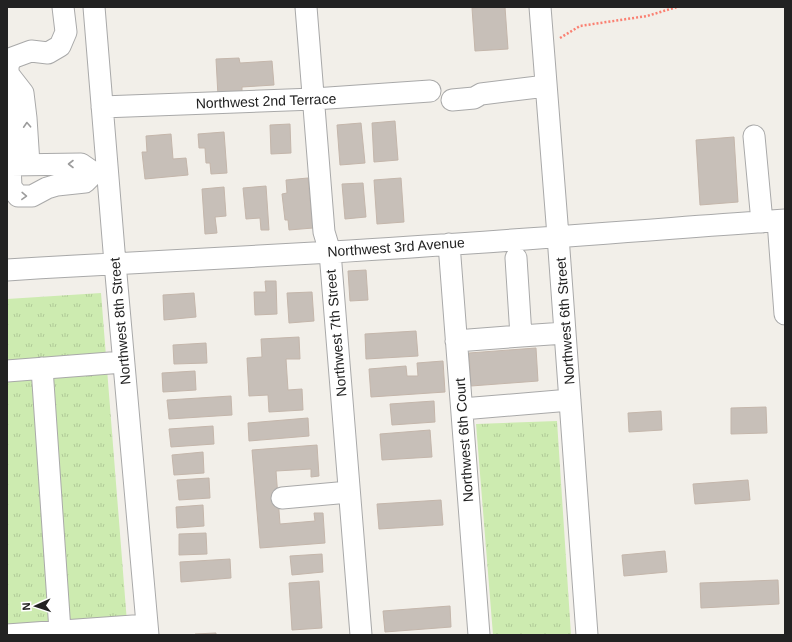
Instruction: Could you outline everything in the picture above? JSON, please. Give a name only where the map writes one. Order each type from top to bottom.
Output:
[{"type":"street","points":[[64,7],[66,32],[60,46],[48,53],[31,51],[12,58],[8,65],[8,75],[23,93],[26,118],[20,165],[11,187],[18,196],[32,196],[47,188],[57,185],[85,182],[101,173]]},
{"type":"street","name":"Northwest 8th Street","points":[[94,7],[102,107],[101,173],[114,263],[148,630]]},
{"type":"street","name":"Northwest 7th Street","points":[[306,7],[324,232],[330,252],[361,635]]},
{"type":"street","name":"Northwest 6th Street","points":[[540,7],[587,635]]},
{"type":"street","points":[[452,100],[474,98],[481,94],[546,86]]},
{"type":"street","name":"Northwest 2nd Terrace","points":[[102,107],[314,99],[430,91]]},
{"type":"street","points":[[754,136],[783,250],[785,314]]},
{"type":"street","points":[[20,165],[81,164],[101,173]]},
{"type":"street","name":"Northwest 3rd Avenue","points":[[7,270],[330,252],[775,221]]},
{"type":"street","name":"Northwest 6th Court","points":[[449,244],[479,635]]},
{"type":"street","points":[[516,258],[521,336]]},
{"type":"street","points":[[456,341],[565,333]]},
{"type":"street","points":[[7,371],[123,362]]},
{"type":"street","points":[[42,368],[60,631]]},
{"type":"street","points":[[462,409],[570,400]]},
{"type":"street","points":[[282,498],[349,492]]},
{"type":"street","points":[[7,635],[60,631],[148,630]]},
{"type":"path","points":[[543,49],[580,26],[647,16],[677,7]]},
{"type":"green space","points":[[101,293],[128,635],[7,635],[7,299]]},
{"type":"green space","points":[[557,421],[571,635],[493,635],[476,424]]},
{"type":"building","points":[[505,7],[508,49],[475,51],[472,8]]},
{"type":"building","points":[[239,58],[240,63],[272,61],[274,85],[242,87],[242,94],[218,96],[216,59]]},
{"type":"building","points":[[395,121],[398,160],[374,162],[372,123]]},
{"type":"building","points":[[361,123],[365,163],[340,165],[337,125]]},
{"type":"building","points":[[290,124],[291,153],[271,154],[270,125]]},
{"type":"building","points":[[224,132],[227,173],[211,174],[210,163],[206,163],[205,148],[199,148],[198,134]]},
{"type":"building","points":[[171,134],[173,159],[186,158],[188,175],[145,179],[142,152],[147,152],[146,136]]},
{"type":"building","points":[[734,137],[738,202],[700,205],[696,140]]},
{"type":"building","points":[[308,178],[313,228],[289,230],[288,220],[285,220],[282,194],[287,193],[286,180]]},
{"type":"building","points":[[401,178],[404,222],[377,224],[374,180]]},
{"type":"building","points":[[363,183],[366,217],[345,219],[342,184]]},
{"type":"building","points":[[266,186],[269,230],[261,230],[260,218],[246,219],[243,188]]},
{"type":"building","points":[[224,187],[226,216],[215,217],[217,233],[205,234],[202,189]]},
{"type":"building","points":[[366,270],[368,300],[350,301],[348,271]]},
{"type":"building","points":[[265,281],[276,281],[277,314],[255,315],[254,292],[266,292]]},
{"type":"building","points":[[312,292],[314,321],[289,323],[287,293]]},
{"type":"building","points":[[194,293],[196,317],[164,320],[163,295]]},
{"type":"building","points":[[416,331],[418,356],[366,359],[365,334]]},
{"type":"building","points":[[299,337],[300,359],[286,359],[288,390],[302,389],[303,410],[269,412],[268,395],[249,396],[247,358],[262,357],[261,339]]},
{"type":"building","points":[[206,343],[207,363],[174,364],[173,345]]},
{"type":"building","points":[[536,348],[538,381],[471,386],[469,353]]},
{"type":"building","points":[[443,361],[445,392],[371,397],[369,369],[406,366],[407,376],[418,376],[417,363]]},
{"type":"building","points":[[195,371],[196,390],[163,392],[162,373]]},
{"type":"building","points":[[231,396],[232,415],[169,419],[167,400]]},
{"type":"building","points":[[434,401],[435,422],[392,425],[390,404]]},
{"type":"building","points":[[766,407],[767,433],[731,434],[731,408]]},
{"type":"building","points":[[661,411],[662,430],[629,432],[628,413]]},
{"type":"building","points":[[308,418],[309,436],[249,441],[248,423]]},
{"type":"building","points":[[213,426],[214,444],[171,447],[169,429]]},
{"type":"building","points":[[430,430],[432,457],[382,460],[380,434]]},
{"type":"building","points":[[317,445],[319,476],[311,477],[311,469],[276,471],[280,524],[315,521],[314,513],[323,513],[325,543],[260,548],[252,450]]},
{"type":"building","points":[[203,452],[204,473],[174,475],[172,455]]},
{"type":"building","points":[[209,478],[210,498],[179,500],[177,480]]},
{"type":"building","points":[[748,480],[750,500],[695,504],[693,484]]},
{"type":"building","points":[[441,500],[443,525],[379,529],[377,504]]},
{"type":"building","points":[[203,505],[204,526],[177,528],[176,507]]},
{"type":"building","points":[[206,533],[207,554],[179,555],[179,534]]},
{"type":"building","points":[[665,551],[667,572],[624,576],[622,555]]},
{"type":"building","points":[[322,554],[323,572],[292,575],[290,556]]},
{"type":"building","points":[[230,559],[231,578],[181,582],[180,562]]},
{"type":"building","points":[[778,580],[779,604],[701,608],[700,583]]},
{"type":"building","points":[[319,581],[322,628],[292,630],[289,583]]},
{"type":"building","points":[[450,606],[451,627],[385,632],[383,611]]},
{"type":"building","points":[[216,633],[216,635],[195,635],[195,634]]}]
